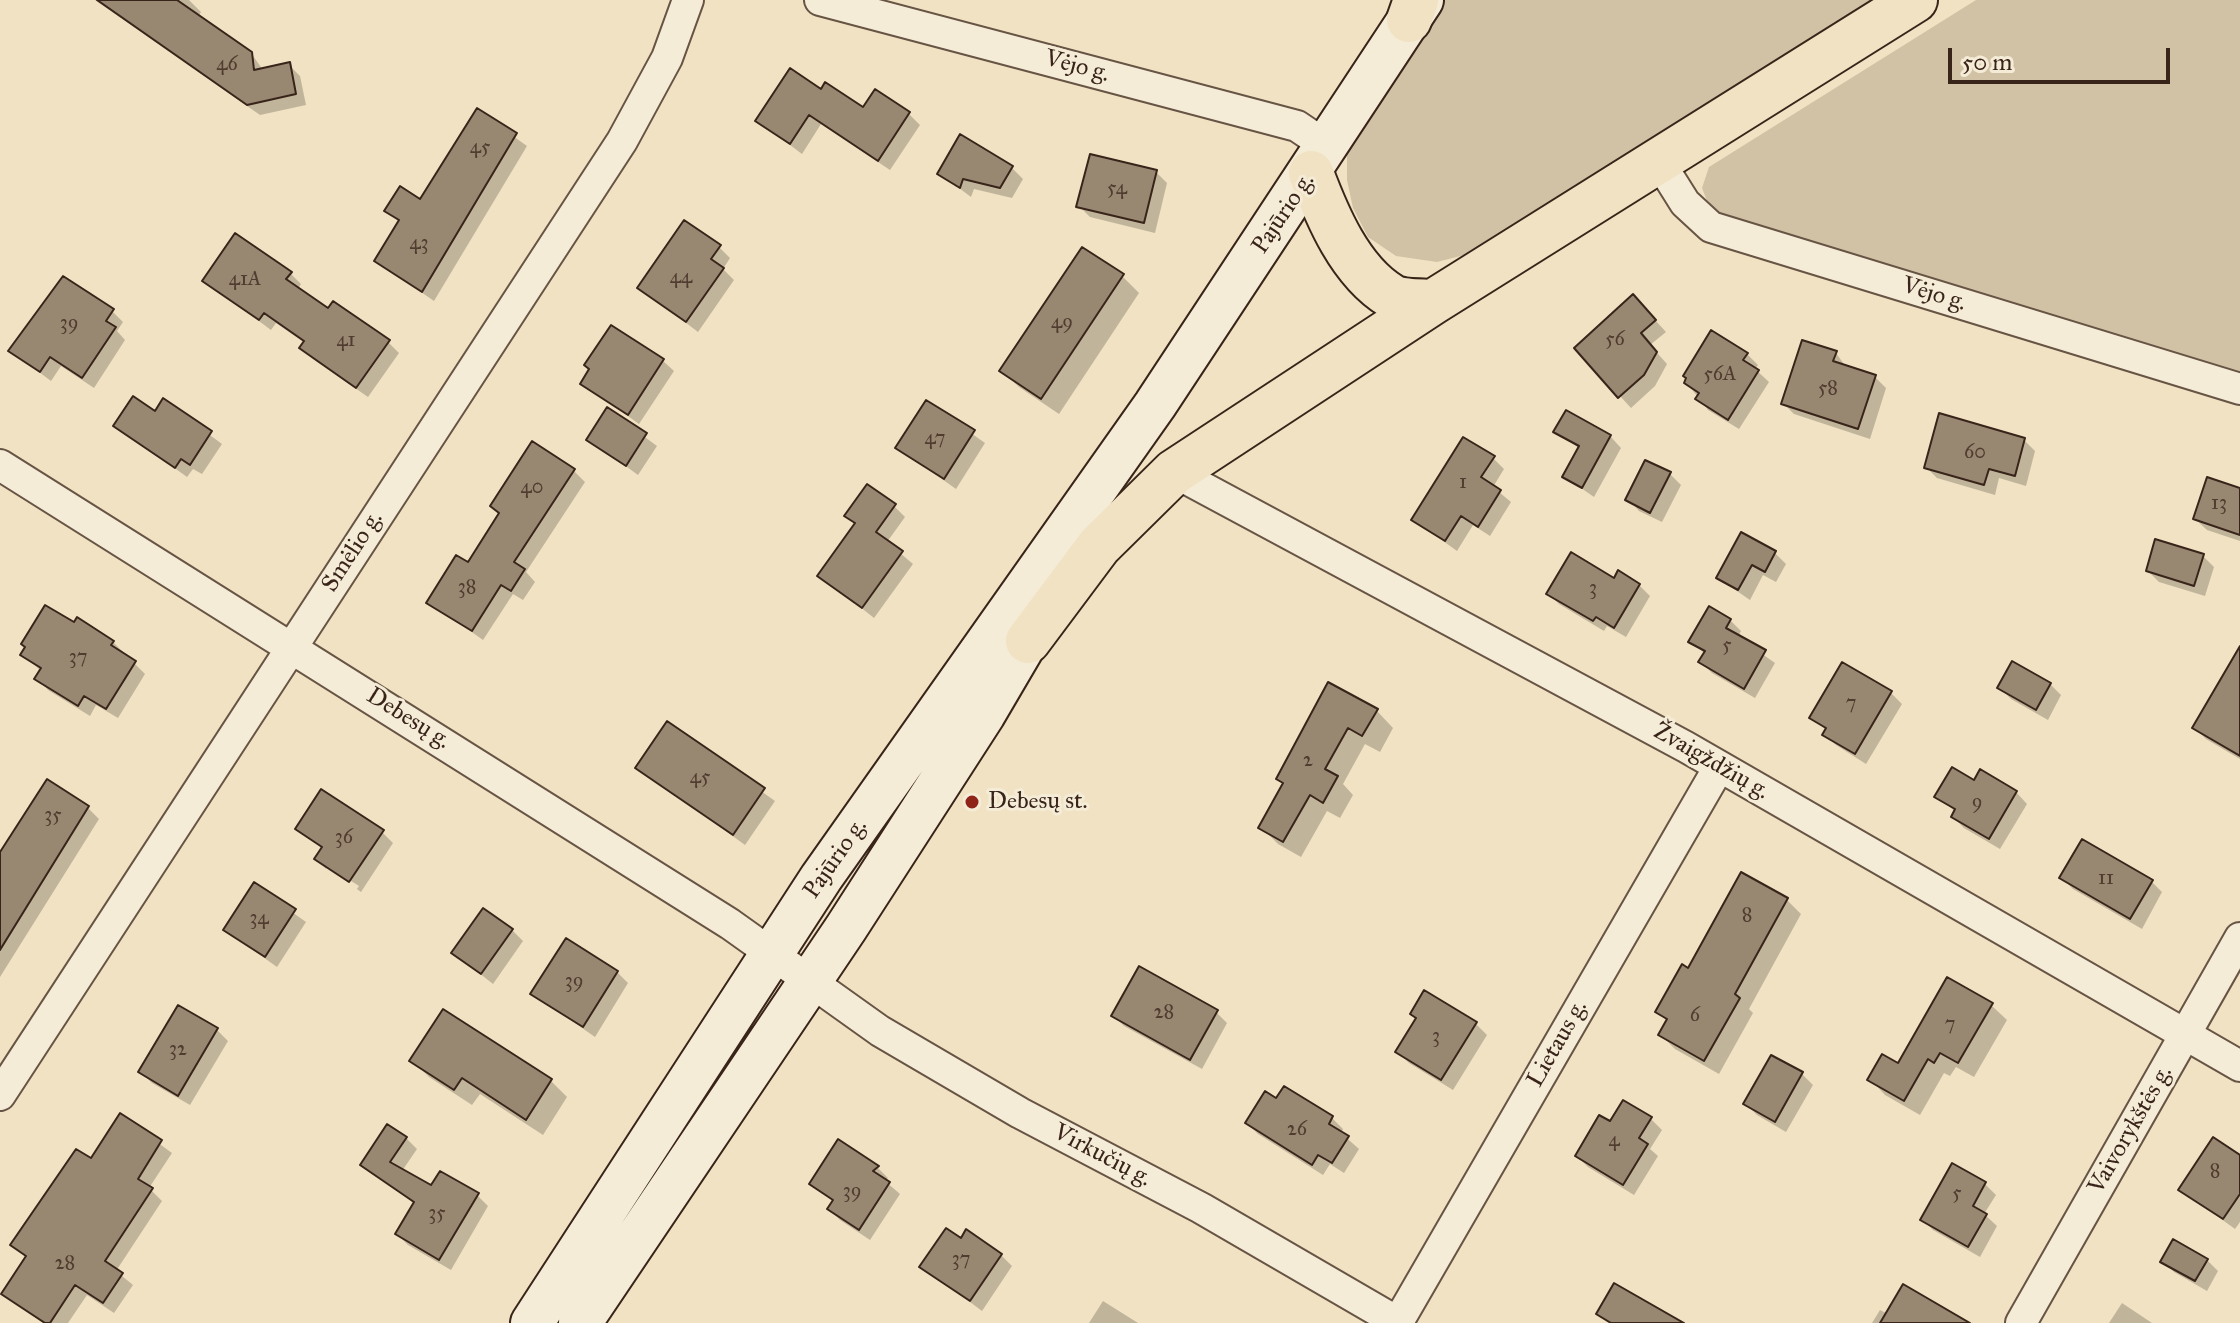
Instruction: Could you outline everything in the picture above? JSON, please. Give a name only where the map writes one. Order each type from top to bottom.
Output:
[{"type":"highway","points":[[1028,641],[1099,546],[1174,472],[1433,302],[1915,0]]},
{"type":"highway","points":[[1320,160],[1339,236],[1365,272],[1392,297],[1433,302]]},
{"type":"main road","name":"Pajūrio g.","points":[[532,1323],[771,954],[1155,405],[1320,160],[1416,7]]},
{"type":"main road","name":"Pajūrio g.","points":[[580,1323],[810,982],[1028,641],[1155,405]]},
{"type":"street","name":"Smėlio g.","points":[[0,1095],[622,141],[667,58],[688,0]]},
{"type":"street","name":"Vėjo g.","points":[[820,0],[1297,126],[1320,160]]},
{"type":"street","name":"Vėjo g.","points":[[1658,160],[1685,203],[1711,227],[2240,389]]},
{"type":"street","name":"Debesų g.","points":[[0,465],[292,646],[810,982]]},
{"type":"street","name":"Žvaigždžių g.","points":[[1174,472],[1719,767],[2240,1066]]},
{"type":"street","name":"Lietaus g.","points":[[1398,1323],[1719,767]]},
{"type":"street","name":"Vaivorykštės g.","points":[[2021,1323],[2240,938]]},
{"type":"street","name":"Virkučių g.","points":[[810,982],[880,1031],[1007,1106],[1201,1208],[1398,1323]]},
{"type":"shaded area","points":[[1445,0],[1876,0],[1472,253],[1437,262],[1396,256],[1368,237],[1353,208],[1347,180],[1347,153]]},
{"type":"shaded area","points":[[1976,0],[2240,0],[2240,377],[1737,223],[1711,211],[1702,188],[1709,167]]},
{"type":"building","points":[[97,0],[177,0],[252,52],[254,70],[290,62],[296,94],[247,105]]},
{"type":"building","points":[[790,68],[821,89],[825,82],[863,107],[875,89],[910,112],[878,161],[809,115],[790,144],[755,121]]},
{"type":"building","points":[[477,108],[517,133],[422,292],[374,261],[399,220],[384,211],[400,186],[420,199]]},
{"type":"building","points":[[960,134],[1013,166],[1000,188],[963,179],[960,188],[937,174]]},
{"type":"building","points":[[1090,154],[1157,170],[1144,223],[1076,207]]},
{"type":"building","points":[[684,220],[721,245],[711,259],[724,268],[686,322],[637,288]]},
{"type":"building","points":[[235,233],[292,272],[286,279],[328,308],[333,301],[390,340],[356,388],[299,348],[304,341],[264,313],[259,320],[202,281]]},
{"type":"building","points":[[1082,247],[1124,274],[1041,399],[999,371]]},
{"type":"building","points":[[63,276],[114,309],[106,321],[116,327],[82,378],[50,357],[40,372],[8,351]]},
{"type":"building","points":[[1633,294],[1656,320],[1641,333],[1657,352],[1644,375],[1618,398],[1574,348]]},
{"type":"building","points":[[611,325],[664,359],[628,415],[580,384],[589,369],[584,365]]},
{"type":"building","points":[[1711,330],[1748,353],[1743,360],[1759,370],[1728,420],[1695,399],[1699,393],[1684,383],[1686,378],[1683,376]]},
{"type":"building","points":[[1802,340],[1837,351],[1833,361],[1876,375],[1858,429],[1781,404]]},
{"type":"building","points":[[133,396],[155,411],[163,398],[212,431],[190,465],[181,459],[175,468],[113,426]]},
{"type":"building","points":[[926,400],[975,430],[944,479],[895,448]]},
{"type":"building","points":[[607,407],[647,433],[626,466],[586,440]]},
{"type":"building","points":[[1566,410],[1611,435],[1582,488],[1562,477],[1579,446],[1553,432]]},
{"type":"building","points":[[1939,413],[2025,438],[2015,476],[1989,469],[1984,485],[1924,468]]},
{"type":"building","points":[[1463,437],[1495,456],[1481,477],[1501,490],[1478,527],[1461,516],[1445,541],[1411,520]]},
{"type":"building","points":[[532,441],[575,469],[514,562],[525,569],[511,591],[501,585],[472,631],[426,603],[456,555],[468,562],[499,513],[490,506]]},
{"type":"building","points":[[1645,460],[1671,472],[1650,513],[1625,500]]},
{"type":"building","points":[[2207,477],[2240,488],[2240,535],[2193,519]]},
{"type":"building","points":[[867,484],[896,504],[876,532],[903,551],[862,608],[817,576],[855,523],[844,516]]},
{"type":"building","points":[[1741,532],[1776,551],[1765,572],[1752,565],[1738,590],[1716,578]]},
{"type":"building","points":[[2155,539],[2204,554],[2194,586],[2146,571]]},
{"type":"building","points":[[1571,552],[1614,578],[1618,570],[1640,584],[1614,628],[1596,617],[1593,621],[1546,594]]},
{"type":"building","points":[[45,605],[74,622],[77,617],[114,641],[111,645],[136,661],[106,709],[84,696],[78,706],[34,679],[41,668],[20,655],[25,647],[21,644]]},
{"type":"building","points":[[1709,606],[1731,619],[1726,628],[1766,650],[1744,689],[1698,662],[1705,651],[1688,642]]},
{"type":"building","points":[[2240,646],[2240,756],[2192,728]]},
{"type":"building","points":[[2012,661],[2051,683],[2036,710],[1997,688]]},
{"type":"building","points":[[1842,662],[1892,691],[1855,754],[1822,735],[1826,728],[1809,718]]},
{"type":"building","points":[[1328,682],[1378,709],[1362,736],[1348,728],[1325,769],[1338,776],[1323,803],[1310,795],[1283,842],[1258,828],[1283,783],[1276,779]]},
{"type":"building","points":[[667,721],[765,788],[733,835],[635,768]]},
{"type":"building","points":[[1952,767],[1974,780],[1980,769],[2017,791],[1989,839],[1951,817],[1955,809],[1934,797]]},
{"type":"building","points":[[47,779],[89,806],[0,950],[0,852]]},
{"type":"building","points":[[321,789],[384,830],[349,882],[314,859],[322,847],[295,829]]},
{"type":"building","points":[[2082,839],[2153,880],[2130,919],[2059,878]]},
{"type":"building","points":[[1741,872],[1788,898],[1735,994],[1740,998],[1704,1061],[1658,1035],[1667,1019],[1655,1012],[1682,964],[1688,968]]},
{"type":"building","points":[[254,882],[296,909],[265,957],[223,930]]},
{"type":"building","points":[[483,908],[513,929],[481,974],[451,953]]},
{"type":"building","points":[[566,938],[618,971],[583,1027],[530,994]]},
{"type":"building","points":[[1139,966],[1218,1010],[1190,1060],[1111,1016]]},
{"type":"building","points":[[1947,977],[1993,1003],[1958,1063],[1940,1053],[1934,1063],[1928,1059],[1904,1101],[1867,1080],[1882,1054],[1898,1063]]},
{"type":"building","points":[[1424,990],[1477,1022],[1441,1080],[1395,1052],[1416,1018],[1410,1014]]},
{"type":"building","points":[[178,1005],[218,1028],[178,1096],[138,1072]]},
{"type":"building","points":[[443,1009],[552,1079],[526,1120],[462,1078],[454,1090],[409,1061]]},
{"type":"building","points":[[1771,1055],[1803,1072],[1775,1122],[1743,1104]]},
{"type":"building","points":[[1284,1086],[1333,1116],[1329,1124],[1349,1136],[1332,1163],[1318,1155],[1312,1165],[1245,1123],[1265,1091],[1276,1098]]},
{"type":"building","points":[[1623,1100],[1652,1117],[1639,1138],[1648,1144],[1623,1185],[1575,1156],[1599,1115],[1610,1121]]},
{"type":"building","points":[[120,1113],[162,1140],[138,1179],[153,1188],[105,1261],[123,1273],[103,1303],[75,1285],[50,1323],[45,1323],[1,1294],[26,1256],[10,1245],[76,1149],[91,1158]]},
{"type":"building","points":[[387,1124],[407,1137],[390,1162],[431,1185],[440,1171],[479,1193],[439,1260],[395,1234],[414,1202],[360,1165]]},
{"type":"building","points":[[2213,1137],[2240,1155],[2240,1194],[2223,1219],[2178,1190]]},
{"type":"building","points":[[838,1139],[879,1166],[873,1171],[890,1182],[859,1230],[827,1209],[833,1200],[809,1184]]},
{"type":"building","points":[[1952,1163],[1986,1182],[1973,1206],[1987,1214],[1968,1247],[1920,1220]]},
{"type":"building","points":[[946,1228],[961,1238],[966,1229],[1002,1254],[970,1301],[919,1267]]},
{"type":"building","points":[[2173,1239],[2208,1259],[2195,1281],[2160,1262]]},
{"type":"building","points":[[1614,1283],[1684,1323],[1611,1323],[1596,1314]]},
{"type":"building","points":[[1903,1284],[1970,1323],[1880,1323]]},
{"type":"place","name":"Debesų st.","points":[[972,802]]}]
